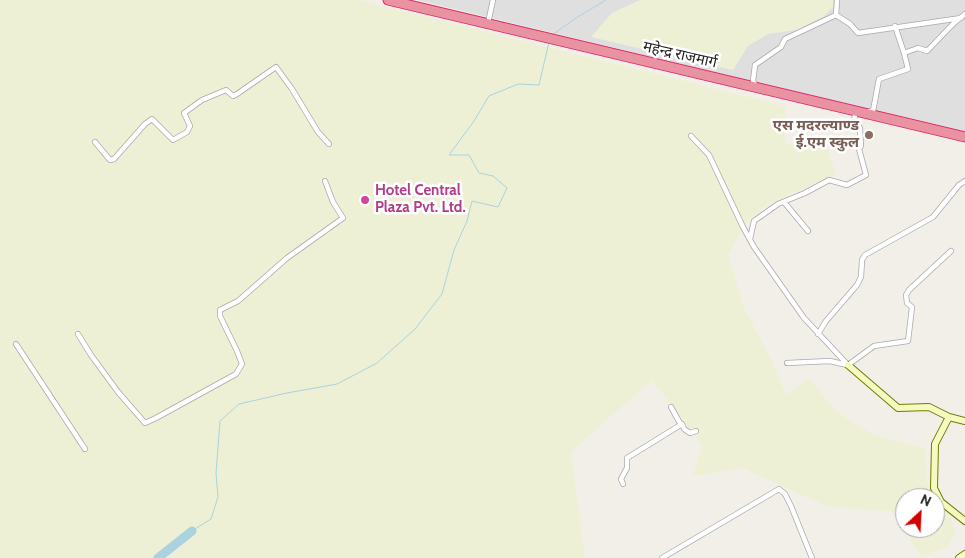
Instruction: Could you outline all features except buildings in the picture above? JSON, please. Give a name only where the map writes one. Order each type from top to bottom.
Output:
[{"type":"highway","name":"महेन्द्र राजमार्ग","points":[[388,0],[965,137]]},
{"type":"street","points":[[488,24],[493,0]]},
{"type":"street","points":[[836,15],[837,0]]},
{"type":"street","points":[[836,15],[850,24],[858,33],[963,16]]},
{"type":"street","points":[[757,88],[753,80],[755,65],[781,47],[785,39],[836,15]]},
{"type":"street","points":[[904,53],[918,48],[927,51],[963,16]]},
{"type":"street","points":[[843,107],[873,112],[879,80],[908,69],[895,26]]},
{"type":"street","points":[[96,142],[110,160],[114,159],[145,124],[152,119],[173,140],[186,132],[190,126],[184,113],[202,100],[226,90],[233,96],[276,67],[318,132],[329,144]]},
{"type":"street","points":[[750,239],[754,221],[784,202],[829,180],[847,185],[866,175],[859,150],[861,146],[860,128],[854,120],[856,111]]},
{"type":"street","points":[[691,136],[709,155],[750,239],[804,318],[818,334],[848,365],[898,408],[929,407],[949,417],[965,421]]},
{"type":"street","points":[[78,334],[118,392],[145,423],[236,374],[242,364],[220,316],[220,310],[238,301],[287,258],[343,218],[333,202],[325,181]]},
{"type":"street","points":[[818,334],[826,321],[858,285],[862,276],[862,260],[865,255],[932,217],[959,185],[965,181]]},
{"type":"street","points":[[784,202],[808,232]]},
{"type":"street","points":[[787,363],[830,361],[848,365],[874,346],[908,341],[912,307],[907,303],[906,295],[951,251]]},
{"type":"street","points":[[16,344],[85,449]]},
{"type":"street","points":[[671,407],[681,425],[690,433],[696,431]]},
{"type":"street","points":[[949,417],[935,444],[934,488],[941,502],[965,521]]},
{"type":"street","points":[[623,484],[621,479],[627,468],[627,458],[681,425]]},
{"type":"street","points":[[662,558],[780,489],[791,506],[812,558]]},
{"type":"street","points":[[959,558],[965,554]]},
{"type":"shaded area","points":[[417,0],[965,0],[965,131],[740,78]]},
{"type":"green space","points":[[0,0],[359,0],[785,106],[785,144],[826,145],[836,174],[768,204],[746,223],[728,255],[745,310],[773,363],[786,395],[809,378],[836,411],[873,435],[925,448],[928,488],[895,488],[895,516],[892,511],[829,507],[742,468],[693,476],[702,445],[652,380],[571,452],[585,558],[0,558]]},
{"type":"green space","points":[[640,0],[833,0],[833,7],[824,16],[797,30],[768,34],[748,46],[733,70],[591,37],[612,13]]},
{"type":"green space","points":[[945,512],[951,518],[955,532],[948,547],[921,557],[909,538],[945,538]]},
{"type":"waterway","points":[[552,35],[606,0]]},
{"type":"waterway","points":[[192,531],[211,519],[218,497],[216,473],[220,421],[239,404],[337,384],[377,363],[415,329],[442,294],[454,250],[467,221],[472,201],[498,207],[507,188],[493,176],[479,173],[469,155],[449,155],[474,121],[489,96],[518,84],[539,85],[549,42]]},
{"type":"waterway","points":[[158,558],[192,531]]},
{"type":"place","name":"एस मदरल्याण्ड ई.एम स्कुल","points":[[869,135]]},
{"type":"place","name":"Hotel Central Plaza Pvt. Ltd.","points":[[365,200]]}]
